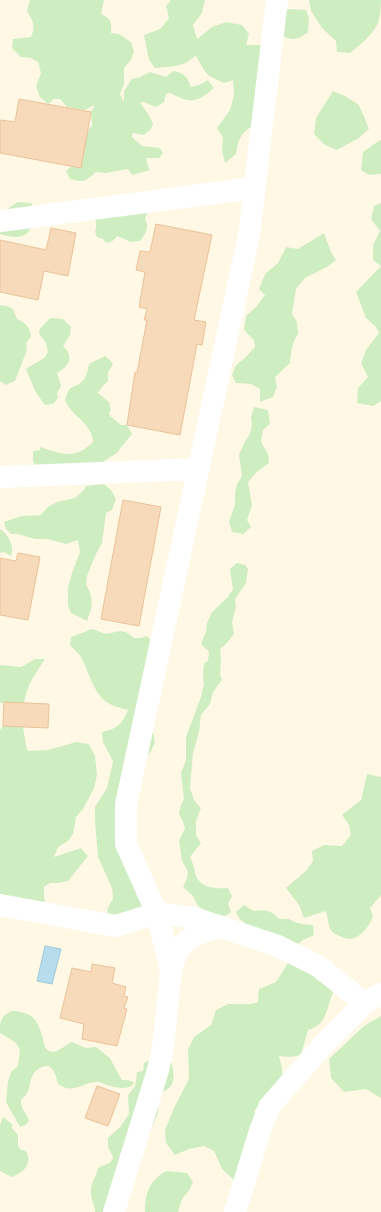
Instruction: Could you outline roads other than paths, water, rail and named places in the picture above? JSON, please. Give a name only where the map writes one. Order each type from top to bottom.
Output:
[{"type":"street","points":[[171,971],[157,913],[126,844],[126,804],[249,235],[277,0]]},
{"type":"street","points":[[0,220],[254,188]]},
{"type":"street","points":[[0,477],[199,469]]},
{"type":"street","points":[[0,905],[116,926],[157,913],[194,918],[278,946],[318,966],[346,988],[372,999],[323,1045],[269,1107],[235,1212]]},
{"type":"street","points":[[114,1212],[158,1070],[163,1048],[171,971],[177,953],[184,944],[194,936],[209,929],[223,927]]},
{"type":"water","points":[[45,946],[61,949],[52,984],[37,981]]}]
